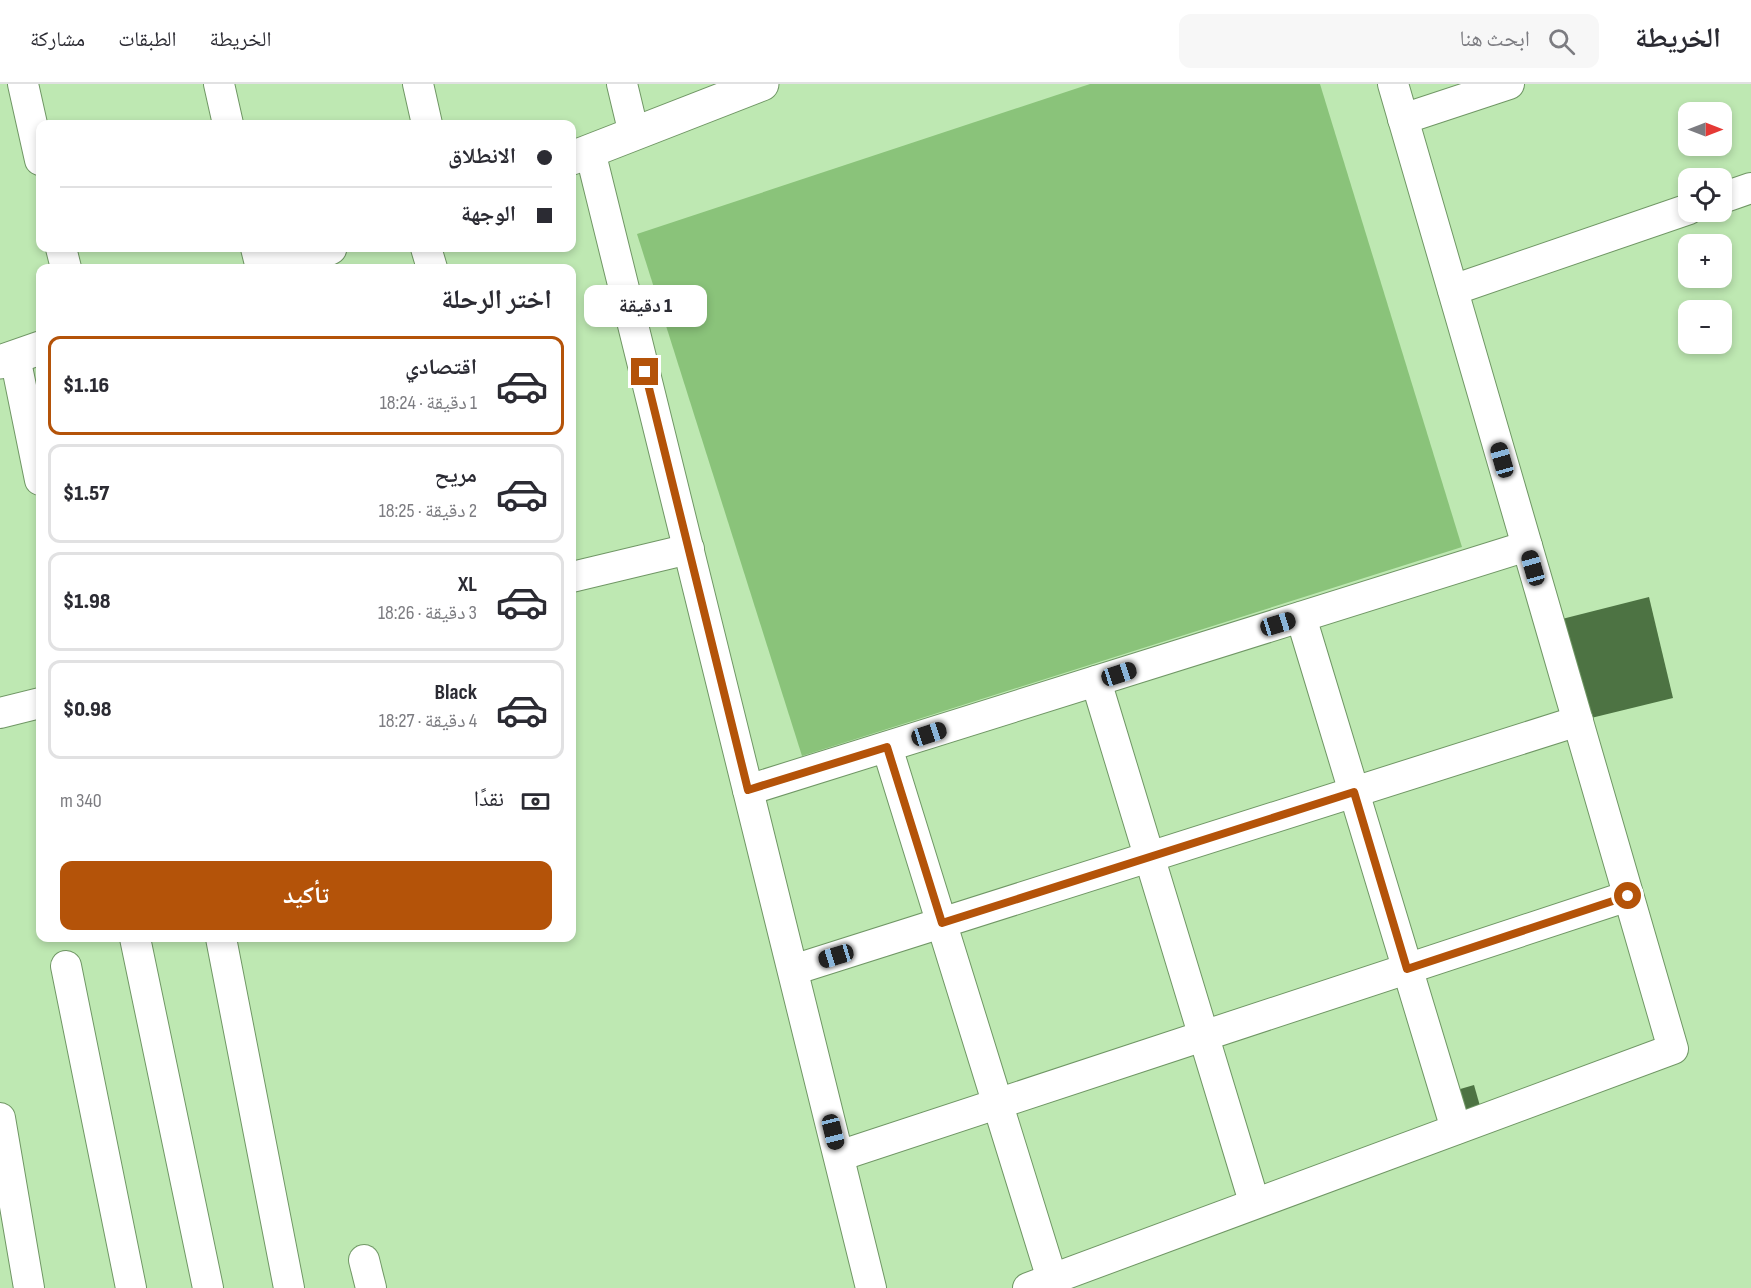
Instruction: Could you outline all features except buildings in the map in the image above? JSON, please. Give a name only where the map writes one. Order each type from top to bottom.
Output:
[{"type":"street","points":[[23,84],[36,142]]},
{"type":"street","points":[[219,84],[227,120]]},
{"type":"street","points":[[418,84],[426,120]]},
{"type":"street","points":[[622,84],[634,134]]},
{"type":"street","points":[[762,84],[581,155],[689,549],[872,1288]]},
{"type":"street","points":[[887,747],[998,1104],[1040,1283],[1673,1049],[1393,84]]},
{"type":"street","points":[[1403,119],[1509,84]]},
{"type":"street","points":[[1732,195],[1751,188]]},
{"type":"street","points":[[1453,290],[1678,213]]},
{"type":"street","points":[[268,264],[314,252]]},
{"type":"street","points":[[18,356],[36,457]]},
{"type":"street","points":[[748,790],[1527,546]]},
{"type":"street","points":[[576,576],[689,549]]},
{"type":"street","points":[[1301,617],[1456,1129]]},
{"type":"street","points":[[1096,681],[1251,1192]]},
{"type":"street","points":[[0,713],[36,704]]},
{"type":"street","points":[[793,970],[1578,721]]},
{"type":"street","points":[[839,1156],[1628,896]]},
{"type":"street","points":[[136,942],[208,1288]]},
{"type":"street","points":[[222,942],[289,1288]]},
{"type":"street","points":[[66,966],[131,1288]]},
{"type":"street","points":[[0,1118],[29,1288]]},
{"type":"green space","points":[[1090,84],[1320,84],[1462,547],[802,756],[637,234]]},
{"type":"route","points":[[645,372],[748,790],[887,747],[942,923],[1354,792],[1407,969],[1628,896]]}]
